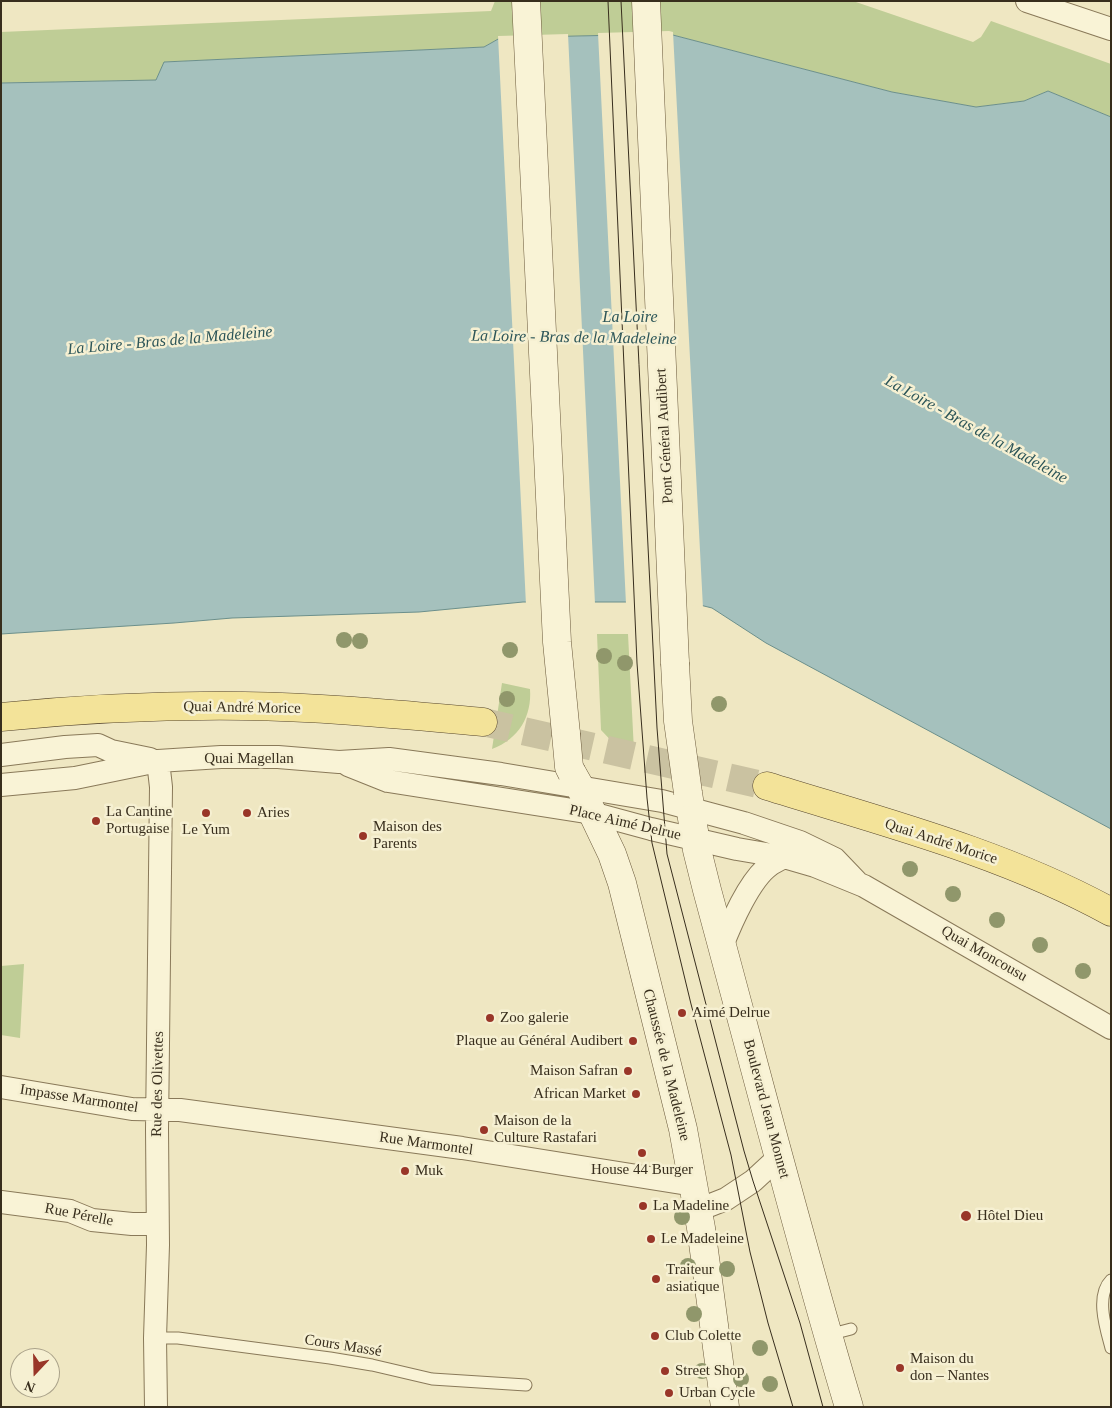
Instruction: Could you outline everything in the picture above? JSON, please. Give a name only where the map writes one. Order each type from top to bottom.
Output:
[{"type":"main road","name":"Chaussée de la Madeleine","points":[[526,1],[557,642],[569,767],[612,854],[622,883],[683,1129],[696,1197],[725,1407]]},
{"type":"main road","name":"Pont Général Audibert","points":[[646,1],[678,721],[689,801]]},
{"type":"main road","name":"Quai André Morice","points":[[1,717],[67,711],[156,707],[246,706],[365,712],[483,722]]},
{"type":"main road","name":"Quai André Morice","points":[[767,786],[1021,869],[1111,912]]},
{"type":"main road","name":"Boulevard Jean Monnet","points":[[689,801],[695,838],[722,946],[779,1157],[839,1332],[849,1407]]},
{"type":"street","points":[[1027,1],[1111,29]]},
{"type":"street","name":"Quai Magellan","points":[[1,755],[98,745],[111,752],[158,761]]},
{"type":"street","name":"Quai Magellan","points":[[1,785],[75,778],[158,761],[221,757],[278,757],[339,762],[388,760],[517,777],[576,780],[662,801],[689,801]]},
{"type":"street","name":"Rue des Olivettes","points":[[156,1407],[161,787],[158,761]]},
{"type":"street","name":"Quai Magellan","points":[[339,762],[388,781],[512,800]]},
{"type":"street","name":"Place Aimé Delrue","points":[[512,800],[592,813],[737,849]]},
{"type":"street","name":"Quai Moncousu","points":[[689,801],[744,823],[800,842],[836,858],[857,882]]},
{"type":"street","name":"Quai Moncousu","points":[[737,849],[784,857],[815,866],[857,882],[1111,1028]]},
{"type":"street","points":[[722,946],[736,912],[754,883],[768,866],[784,857]]},
{"type":"street","name":"Impasse Marmontel","points":[[1,1087],[132,1109],[158,1111]]},
{"type":"street","name":"Rue Marmontel","points":[[158,1111],[190,1111],[433,1144],[696,1197]]},
{"type":"street","points":[[696,1197],[726,1198],[753,1181],[779,1157]]},
{"type":"street","name":"Rue Pérelle","points":[[1,1202],[70,1211],[92,1220],[132,1224],[157,1224]]},
{"type":"lane","points":[[1111,1280],[1106,1285],[1102,1312],[1111,1348]]},
{"type":"lane","name":"Cours Massé","points":[[156,1338],[178,1338],[330,1358],[372,1365],[432,1379],[526,1385]]},
{"type":"green space","points":[[495,1],[853,1],[973,42],[981,37],[991,21],[1111,64],[1111,117],[1048,91],[1024,101],[976,107],[892,92],[669,34],[500,38],[484,47],[165,62],[156,80],[1,83],[1,32],[491,11]]},
{"type":"green space","points":[[597,634],[628,634],[634,751],[620,750],[601,730]]},
{"type":"green space","points":[[502,683],[530,689],[529,708],[522,725],[516,733],[501,745],[492,749]]},
{"type":"green space","points":[[24,964],[20,1038],[1,1035],[1,966]]},
{"type":"water","name":"La Loire","points":[[669,34],[892,92],[976,107],[1024,101],[1048,91],[1111,117],[1111,829],[766,643],[712,608],[688,602],[523,602],[419,612],[232,618],[1,634],[1,83],[156,80],[164,62],[484,47],[500,38]]},
{"type":"pier","points":[[673,32],[703,608],[688,604],[626,604],[598,33]]},
{"type":"pier","points":[[568,34],[595,604],[526,605],[498,36]]},
{"type":"tunnel","points":[[483,722],[767,786]]},
{"type":"tram line","points":[[608,1],[637,663],[652,843],[691,1004],[731,1155],[750,1252],[768,1323],[793,1407]]},
{"type":"tram line","points":[[621,1],[657,728],[667,854],[744,1151],[800,1323],[823,1407]]},
{"type":"place","name":"Le Yum","points":[[206,813]]},
{"type":"place","name":"Aries","points":[[247,813]]},
{"type":"place","name":"La Cantine Portugaise","points":[[96,821]]},
{"type":"place","name":"Maison des Parents","points":[[363,836]]},
{"type":"place","name":"Aimé Delrue","points":[[682,1013]]},
{"type":"place","name":"Zoo galerie","points":[[490,1018]]},
{"type":"place","name":"Plaque au Général Audibert","points":[[633,1041]]},
{"type":"place","name":"Maison Safran","points":[[628,1071]]},
{"type":"place","name":"African Market","points":[[636,1094]]},
{"type":"place","name":"Maison de la Culture Rastafari","points":[[484,1130]]},
{"type":"place","name":"House 44 Burger","points":[[642,1153]]},
{"type":"place","name":"Muk","points":[[405,1171]]},
{"type":"place","name":"La Madeline","points":[[643,1206]]},
{"type":"place","name":"Hôtel Dieu","points":[[966,1216]]},
{"type":"place","name":"Le Madeleine","points":[[651,1239]]},
{"type":"place","name":"Traiteur asiatique","points":[[656,1279]]},
{"type":"place","name":"Club Colette","points":[[655,1336]]},
{"type":"place","name":"Maison du don – Nantes","points":[[900,1368]]},
{"type":"place","name":"Street Shop","points":[[665,1371]]},
{"type":"place","name":"Urban Cycle","points":[[669,1393]]},
{"type":"water label","name":"La Loire - Bras de la Madeleine","points":[[574,338]]},
{"type":"water label","name":"La Loire - Bras de la Madeleine","points":[[170,341]]},
{"type":"water label","name":"La Loire - Bras de la Madeleine","points":[[976,430]]}]
